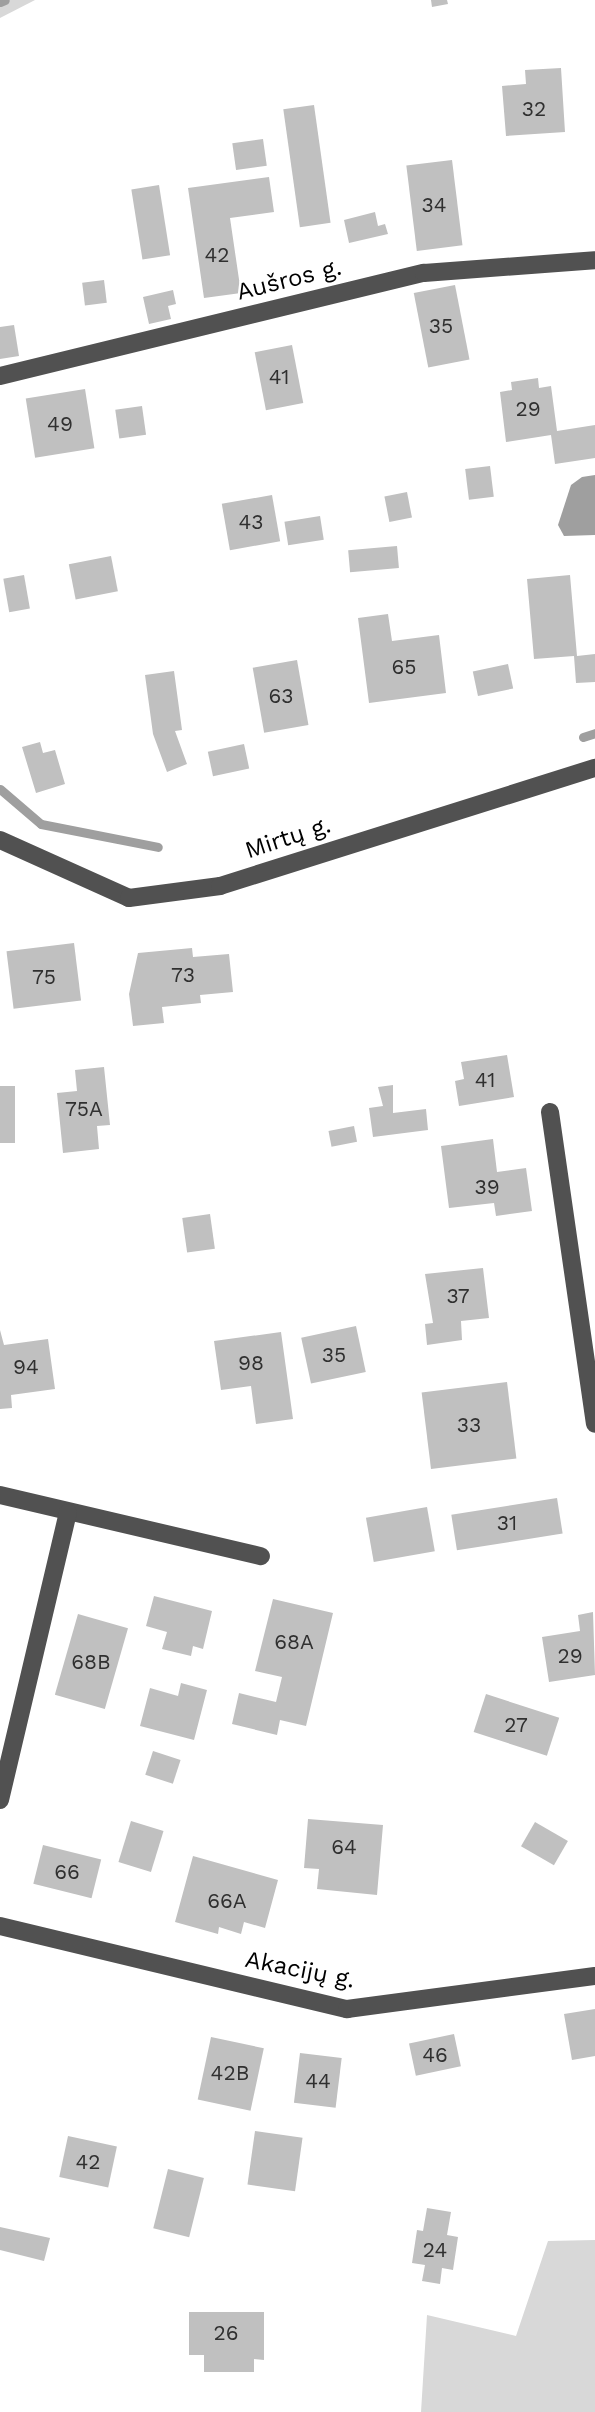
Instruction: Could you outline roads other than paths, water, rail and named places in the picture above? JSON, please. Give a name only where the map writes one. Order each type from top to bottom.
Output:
[{"type":"street","name":"Aušros g.","points":[[0,376],[425,273],[595,260]]},
{"type":"street","name":"Mirtų g.","points":[[0,840],[128,898],[220,886],[595,768]]},
{"type":"street","points":[[550,1112],[595,1424]]},
{"type":"street","points":[[0,1495],[261,1556]]},
{"type":"street","points":[[0,1800],[68,1513]]},
{"type":"street","name":"Akacijų g.","points":[[0,1926],[347,2009],[595,1976]]},
{"type":"waterway","points":[[0,2],[5,0]]},
{"type":"waterway","points":[[583,737],[595,733]]},
{"type":"waterway","points":[[0,789],[41,824],[158,847]]}]
